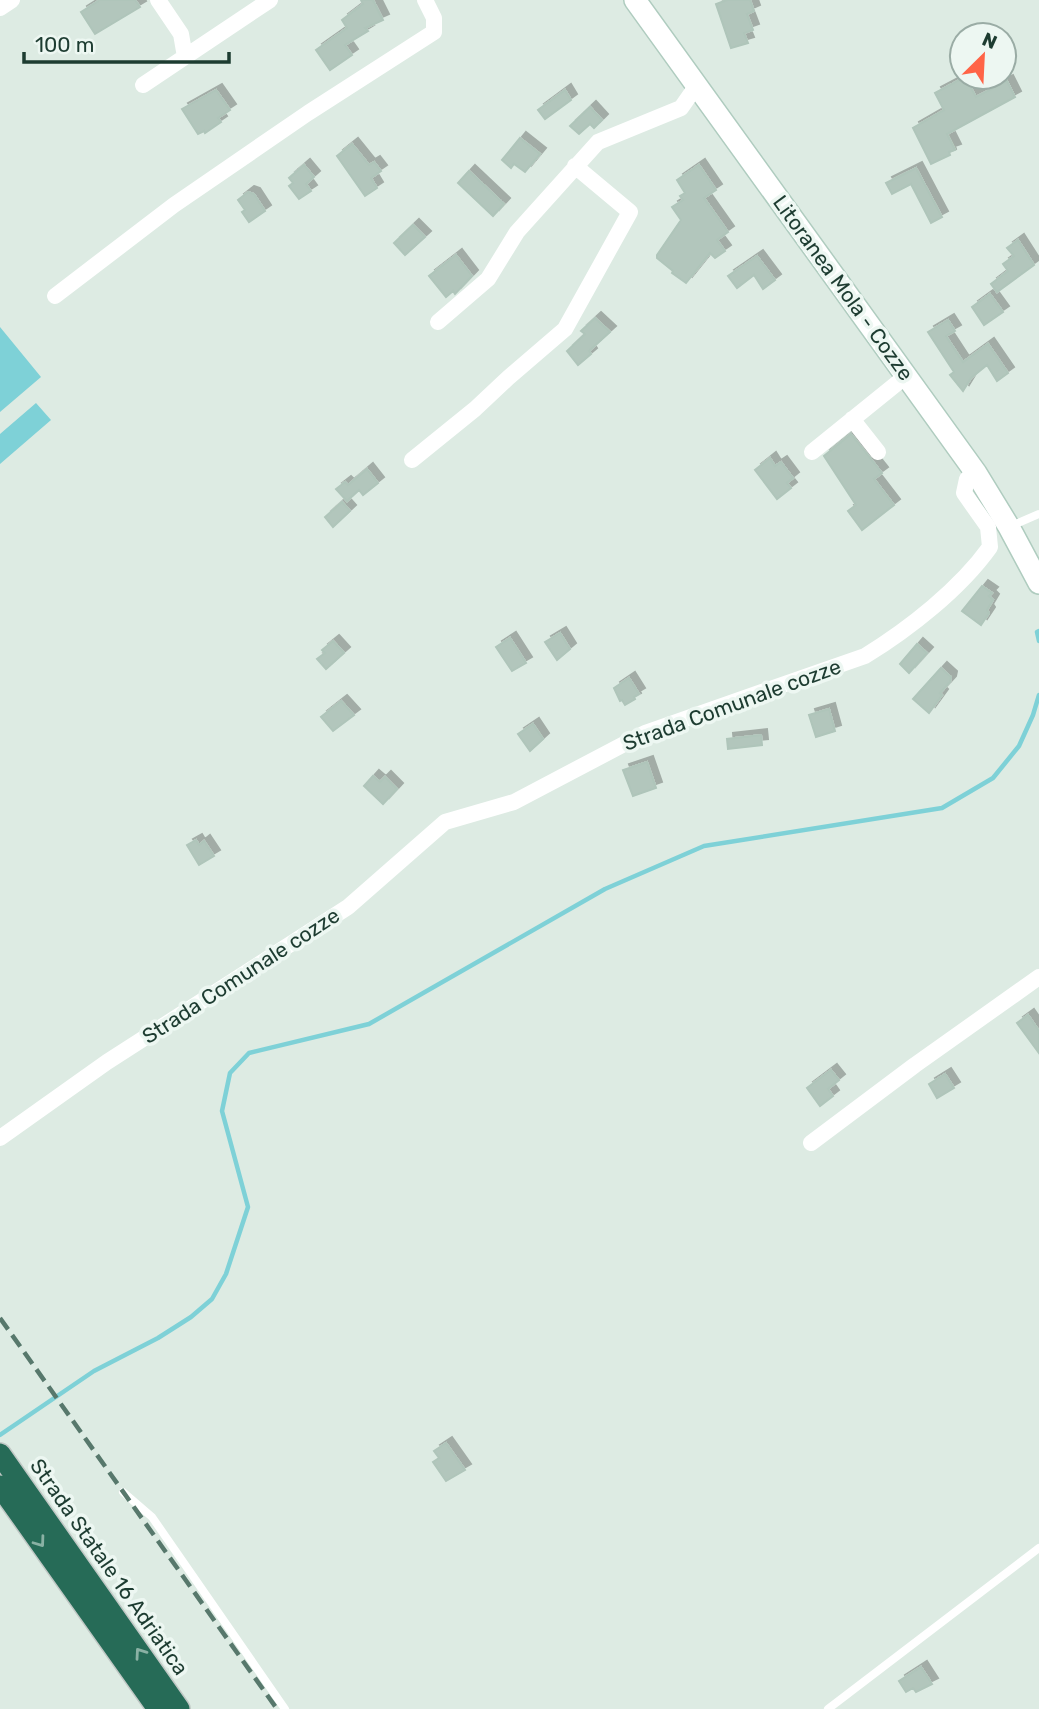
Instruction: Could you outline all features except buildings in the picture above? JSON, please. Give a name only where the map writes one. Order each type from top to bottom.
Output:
[{"type":"highway","name":"Strada Statale 16 Adriatica","points":[[0,1454],[179,1709]]},
{"type":"highway","name":"Strada Statale 16 Adriatica","points":[[0,1486],[158,1709]]},
{"type":"street","points":[[0,8],[12,0]]},
{"type":"street","points":[[158,0],[181,34],[185,57]]},
{"type":"street","points":[[143,85],[271,0]]},
{"type":"street","points":[[55,296],[185,197],[307,113],[434,32],[434,18],[425,0]]},
{"type":"street","name":"Litoranea Mola - Cozze","points":[[635,0],[976,472],[1039,583]]},
{"type":"street","points":[[438,322],[488,279],[517,232],[598,142],[681,108],[697,85]]},
{"type":"street","points":[[412,460],[475,409],[565,329],[630,212],[575,166]]},
{"type":"street","points":[[812,452],[906,376]]},
{"type":"street","points":[[852,419],[878,452]]},
{"type":"street","name":"Strada Comunale cozze","points":[[0,1138],[107,1062],[348,907],[445,822],[514,802],[645,733],[865,656],[884,644],[923,615],[978,564],[990,547],[988,527],[964,493],[967,479],[976,472]]},
{"type":"street","points":[[811,1143],[1039,977]]},
{"type":"lane","points":[[1009,527],[1039,514]]},
{"type":"lane","points":[[123,1492],[152,1517],[285,1709]]},
{"type":"lane","points":[[828,1709],[1039,1548]]},
{"type":"water","points":[[0,327],[41,377],[0,412]]},
{"type":"water","points":[[36,403],[51,420],[0,464],[0,434]]},
{"type":"waterway","points":[[1039,631],[1039,641]]},
{"type":"waterway","points":[[0,1435],[94,1371],[158,1338],[191,1317],[212,1299],[226,1274],[248,1207],[222,1111],[230,1073],[249,1053],[369,1024],[605,889],[704,846],[942,808],[993,778],[1019,746],[1039,695]]},
{"type":"railway","points":[[0,1318],[277,1709]]}]
